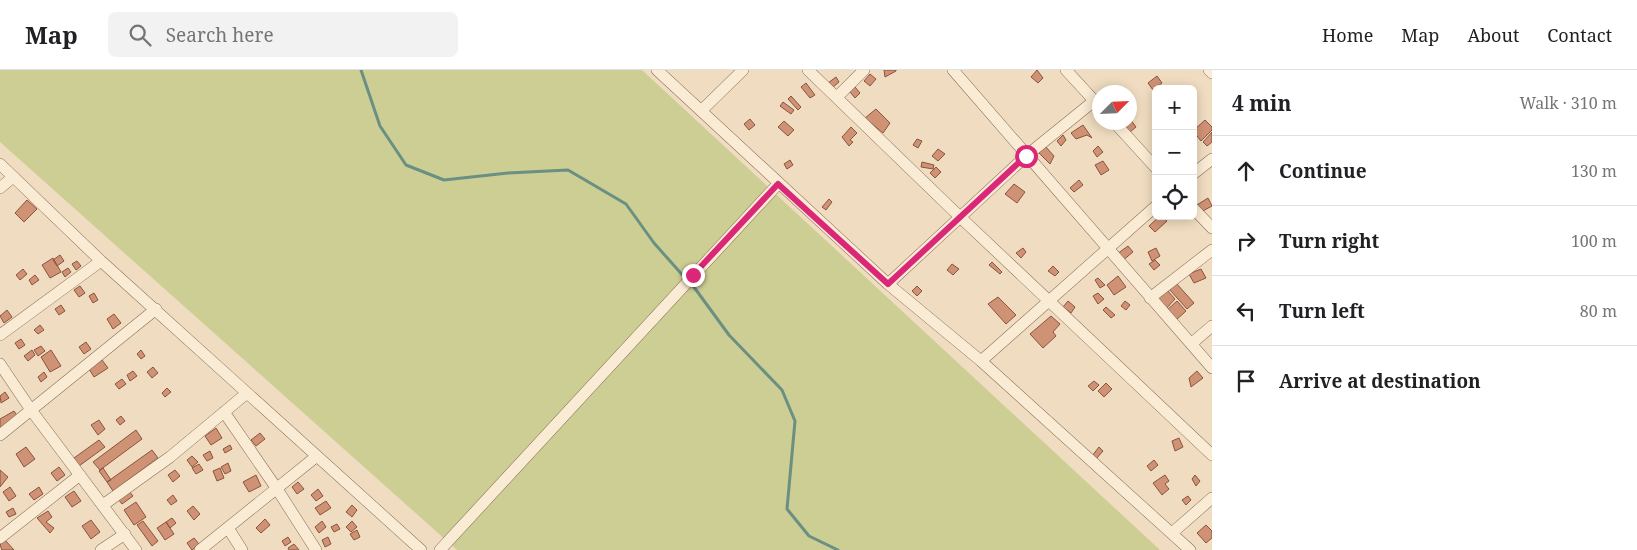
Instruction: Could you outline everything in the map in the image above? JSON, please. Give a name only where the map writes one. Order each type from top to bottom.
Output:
[{"type":"street","points":[[701,111],[743,70]]},
{"type":"street","points":[[808,70],[959,216],[1212,455]]},
{"type":"street","points":[[837,96],[864,70]]},
{"type":"street","points":[[953,70],[1212,368]]},
{"type":"street","points":[[1066,70],[1092,99]]},
{"type":"street","points":[[1209,70],[1212,73]]},
{"type":"street","points":[[661,71],[778,184],[888,284],[981,361],[1190,550]]},
{"type":"street","points":[[888,284],[959,216],[1026,156],[1092,107]]},
{"type":"street","points":[[1121,130],[1152,164]]},
{"type":"street","points":[[1197,171],[1212,159]]},
{"type":"street","points":[[0,164],[101,260],[421,550]]},
{"type":"street","points":[[0,188],[13,177]]},
{"type":"street","points":[[440,550],[534,451],[684,284],[778,184]]},
{"type":"street","points":[[981,361],[1152,210]]},
{"type":"street","points":[[1197,212],[1212,228]]},
{"type":"street","points":[[1150,298],[1212,250]]},
{"type":"street","points":[[0,335],[101,260]]},
{"type":"street","points":[[0,435],[156,309]]},
{"type":"street","points":[[1191,344],[1212,326]]},
{"type":"street","points":[[0,364],[31,410],[136,550]]},
{"type":"street","points":[[103,505],[170,457],[247,393]]},
{"type":"street","points":[[224,412],[316,550]]},
{"type":"street","points":[[200,550],[317,456]]},
{"type":"street","points":[[0,538],[80,475]]},
{"type":"street","points":[[1172,533],[1212,498]]},
{"type":"street","points":[[228,528],[242,550]]},
{"type":"street","points":[[102,550],[125,534]]},
{"type":"green space","points":[[0,70],[642,70],[1160,550],[457,550],[0,142]]},
{"type":"building","points":[[884,70],[896,70],[896,71],[885,77]]},
{"type":"building","points":[[1037,70],[1043,78],[1038,83],[1031,77]]},
{"type":"building","points":[[870,74],[876,79],[870,86],[864,81]]},
{"type":"building","points":[[1157,76],[1162,83],[1152,85],[1152,89],[1148,83]]},
{"type":"building","points":[[836,77],[839,82],[832,88],[828,83]]},
{"type":"building","points":[[806,83],[815,95],[810,98],[801,87]]},
{"type":"building","points":[[855,87],[860,93],[855,98],[850,92]]},
{"type":"building","points":[[791,96],[801,107],[798,110],[788,99]]},
{"type":"building","points":[[783,102],[794,110],[791,114],[780,106]]},
{"type":"building","points":[[876,109],[890,123],[883,133],[865,118]]},
{"type":"building","points":[[750,119],[755,125],[749,130],[744,124]]},
{"type":"building","points":[[1205,120],[1212,127],[1212,130],[1201,141],[1197,136],[1197,127]]},
{"type":"building","points":[[784,121],[794,130],[788,136],[778,127]]},
{"type":"building","points":[[1083,125],[1092,138],[1087,135],[1076,139],[1071,133]]},
{"type":"building","points":[[851,127],[857,133],[850,140],[853,142],[849,146],[842,137]]},
{"type":"building","points":[[1212,132],[1212,142],[1207,146],[1203,142]]},
{"type":"building","points":[[1063,135],[1066,140],[1061,146],[1057,141]]},
{"type":"building","points":[[917,139],[922,141],[918,148],[913,145]]},
{"type":"building","points":[[1045,146],[1054,156],[1050,164],[1038,152]]},
{"type":"building","points":[[1098,146],[1103,152],[1097,157],[1093,151]]},
{"type":"building","points":[[938,149],[945,154],[938,161],[932,156]]},
{"type":"building","points":[[790,160],[793,165],[787,169],[784,164]]},
{"type":"building","points":[[1103,161],[1109,170],[1101,175],[1095,165]]},
{"type":"building","points":[[922,162],[934,165],[933,169],[921,167]]},
{"type":"building","points":[[936,167],[941,172],[935,178],[930,173]]},
{"type":"building","points":[[1079,180],[1083,185],[1074,192],[1070,188]]},
{"type":"building","points":[[1014,184],[1025,192],[1017,203],[1005,194]]},
{"type":"building","points":[[1208,198],[1212,206],[1201,212],[1197,205]]},
{"type":"building","points":[[829,199],[832,202],[826,210],[822,207]]},
{"type":"building","points":[[27,200],[37,209],[24,222],[15,213]]},
{"type":"building","points":[[1156,220],[1167,221],[1155,232],[1149,226]]},
{"type":"building","points":[[1128,246],[1133,252],[1122,261],[1117,254]]},
{"type":"building","points":[[1023,248],[1026,252],[1021,258],[1016,253]]},
{"type":"building","points":[[1156,248],[1160,256],[1152,261],[1148,252]]},
{"type":"building","points":[[60,255],[64,261],[57,266],[53,260]]},
{"type":"building","points":[[53,258],[61,272],[50,278],[42,265]]},
{"type":"building","points":[[1155,260],[1160,265],[1154,270],[1149,264]]},
{"type":"building","points":[[77,261],[81,266],[76,270],[72,264]]},
{"type":"building","points":[[992,262],[1002,272],[1000,274],[989,265]]},
{"type":"building","points":[[952,264],[959,269],[953,275],[947,270]]},
{"type":"building","points":[[1053,266],[1059,272],[1055,276],[1048,271]]},
{"type":"building","points":[[68,268],[71,272],[65,277],[62,272]]},
{"type":"building","points":[[23,269],[27,274],[20,280],[16,275]]},
{"type":"building","points":[[1201,269],[1206,278],[1194,283],[1189,274]]},
{"type":"building","points":[[35,275],[39,280],[32,285],[29,280]]},
{"type":"building","points":[[1118,276],[1126,287],[1114,295],[1107,285]]},
{"type":"building","points":[[1098,278],[1105,285],[1100,288],[1095,280]]},
{"type":"building","points":[[1176,283],[1194,303],[1187,309],[1169,289]]},
{"type":"building","points":[[80,286],[85,293],[79,297],[74,290]]},
{"type":"building","points":[[917,286],[922,291],[917,296],[912,291]]},
{"type":"building","points":[[1167,290],[1175,299],[1165,310],[1156,300]]},
{"type":"building","points":[[94,293],[98,300],[93,303],[89,296]]},
{"type":"building","points":[[1098,293],[1104,299],[1098,304],[1093,296]]},
{"type":"building","points":[[998,297],[1016,315],[1006,324],[988,304]]},
{"type":"building","points":[[1068,301],[1075,307],[1071,313],[1063,307]]},
{"type":"building","points":[[1125,301],[1130,305],[1126,310],[1121,306]]},
{"type":"building","points":[[1177,301],[1186,311],[1175,321],[1166,311]]},
{"type":"building","points":[[61,305],[65,311],[59,315],[55,309]]},
{"type":"building","points":[[1106,307],[1115,315],[1111,318],[1103,310]]},
{"type":"building","points":[[7,310],[12,317],[4,323],[0,316]]},
{"type":"building","points":[[114,314],[121,323],[113,329],[107,319]]},
{"type":"building","points":[[1051,316],[1060,324],[1053,332],[1056,336],[1043,348],[1030,334]]},
{"type":"building","points":[[40,325],[44,330],[38,334],[34,330]]},
{"type":"building","points":[[21,339],[25,345],[19,349],[15,343]]},
{"type":"building","points":[[86,342],[91,349],[84,354],[79,347]]},
{"type":"building","points":[[41,346],[45,351],[38,356],[34,350]]},
{"type":"building","points":[[32,350],[35,355],[28,361],[24,356]]},
{"type":"building","points":[[51,350],[61,366],[50,372],[41,357]]},
{"type":"building","points":[[141,350],[145,356],[141,359],[137,354]]},
{"type":"building","points":[[102,360],[108,368],[94,377],[89,369]]},
{"type":"building","points":[[153,367],[158,373],[152,378],[147,372]]},
{"type":"building","points":[[133,371],[137,376],[130,381],[127,375]]},
{"type":"building","points":[[1197,371],[1203,378],[1191,387],[1189,378]]},
{"type":"building","points":[[44,372],[47,377],[41,382],[38,377]]},
{"type":"building","points":[[122,379],[126,384],[119,389],[115,384]]},
{"type":"building","points":[[1094,381],[1099,385],[1093,391],[1088,386]]},
{"type":"building","points":[[1106,383],[1112,389],[1104,397],[1098,391]]},
{"type":"building","points":[[167,388],[171,392],[165,397],[162,393]]},
{"type":"building","points":[[5,392],[9,398],[1,403],[0,396]]},
{"type":"building","points":[[14,411],[18,417],[0,431],[0,419]]},
{"type":"building","points":[[121,416],[125,421],[120,425],[116,420]]},
{"type":"building","points":[[99,420],[105,429],[98,435],[91,425]]},
{"type":"building","points":[[216,428],[222,438],[211,445],[205,436]]},
{"type":"building","points":[[136,430],[142,439],[100,470],[93,462]]},
{"type":"building","points":[[260,433],[265,439],[256,446],[251,440]]},
{"type":"building","points":[[1179,438],[1183,447],[1175,451],[1172,441]]},
{"type":"building","points":[[99,440],[105,447],[79,466],[74,458]]},
{"type":"building","points":[[230,445],[232,449],[225,453],[223,449]]},
{"type":"building","points":[[26,447],[35,459],[24,467],[16,454]]},
{"type":"building","points":[[1099,447],[1103,451],[1096,459],[1092,456]]},
{"type":"building","points":[[152,450],[158,458],[113,491],[107,482]]},
{"type":"building","points":[[210,451],[213,458],[207,461],[203,455]]},
{"type":"building","points":[[192,456],[198,462],[192,467],[187,460]]},
{"type":"building","points":[[1154,460],[1158,465],[1151,471],[1147,466]]},
{"type":"building","points":[[228,463],[231,471],[225,474],[221,467]]},
{"type":"building","points":[[199,464],[203,470],[196,474],[192,468]]},
{"type":"building","points":[[59,467],[65,475],[57,481],[51,473]]},
{"type":"building","points":[[103,468],[111,480],[107,482],[99,471]]},
{"type":"building","points":[[220,468],[224,478],[217,481],[213,471]]},
{"type":"building","points":[[0,470],[8,477],[0,487]]},
{"type":"building","points":[[175,470],[180,476],[173,482],[168,475]]},
{"type":"building","points":[[256,475],[261,486],[249,492],[243,482]]},
{"type":"building","points":[[1165,475],[1169,481],[1165,484],[1169,489],[1162,495],[1153,483]]},
{"type":"building","points":[[1195,475],[1200,481],[1196,486],[1192,479]]},
{"type":"building","points":[[298,482],[304,489],[297,494],[292,487]]},
{"type":"building","points":[[10,487],[16,496],[9,501],[3,492]]},
{"type":"building","points":[[39,487],[43,494],[34,500],[29,494]]},
{"type":"building","points":[[318,489],[323,496],[316,501],[311,495]]},
{"type":"building","points":[[74,491],[81,501],[72,507],[65,497]]},
{"type":"building","points":[[129,491],[133,496],[122,504],[118,499]]},
{"type":"building","points":[[173,495],[177,501],[171,505],[167,500]]},
{"type":"building","points":[[1188,496],[1191,500],[1186,505],[1182,500]]},
{"type":"building","points":[[326,501],[331,508],[320,515],[315,508]]},
{"type":"building","points":[[136,502],[146,517],[134,525],[124,510]]},
{"type":"building","points":[[352,505],[357,510],[352,517],[346,512]]},
{"type":"building","points":[[193,506],[200,514],[194,520],[187,511]]},
{"type":"building","points":[[13,508],[16,514],[9,517],[6,512]]},
{"type":"building","points":[[48,511],[52,517],[46,522],[54,528],[50,533],[37,518]]},
{"type":"building","points":[[172,518],[176,523],[170,528],[166,522]]},
{"type":"building","points":[[265,519],[270,525],[261,533],[256,528]]},
{"type":"building","points":[[91,520],[100,532],[91,539],[82,526]]},
{"type":"building","points":[[143,521],[158,541],[152,546],[137,525]]},
{"type":"building","points":[[322,521],[326,527],[319,533],[315,527]]},
{"type":"building","points":[[352,521],[357,527],[351,532],[346,527]]},
{"type":"building","points":[[166,522],[174,534],[165,540],[157,528]]},
{"type":"building","points":[[337,524],[340,529],[334,532],[331,527]]},
{"type":"building","points":[[1206,525],[1212,531],[1212,538],[1206,543],[1197,533]]},
{"type":"building","points":[[357,530],[360,537],[354,540],[350,534]]},
{"type":"building","points":[[288,537],[291,542],[285,546],[282,541]]},
{"type":"building","points":[[328,537],[331,544],[325,547],[322,540]]},
{"type":"building","points":[[194,538],[199,544],[192,550],[187,543]]},
{"type":"building","points":[[5,540],[14,550],[2,550],[0,545]]},
{"type":"building","points":[[294,544],[299,550],[289,550],[288,548]]},
{"type":"waterway","points":[[361,70],[380,126],[406,165],[444,180],[508,173],[568,170],[626,204],[654,243],[686,279]]},
{"type":"waterway","points":[[691,283],[729,335],[782,390],[795,421],[787,509],[809,536],[838,550]]},
{"type":"route","points":[[693,275],[778,184],[888,284],[959,216],[1026,156]]}]
